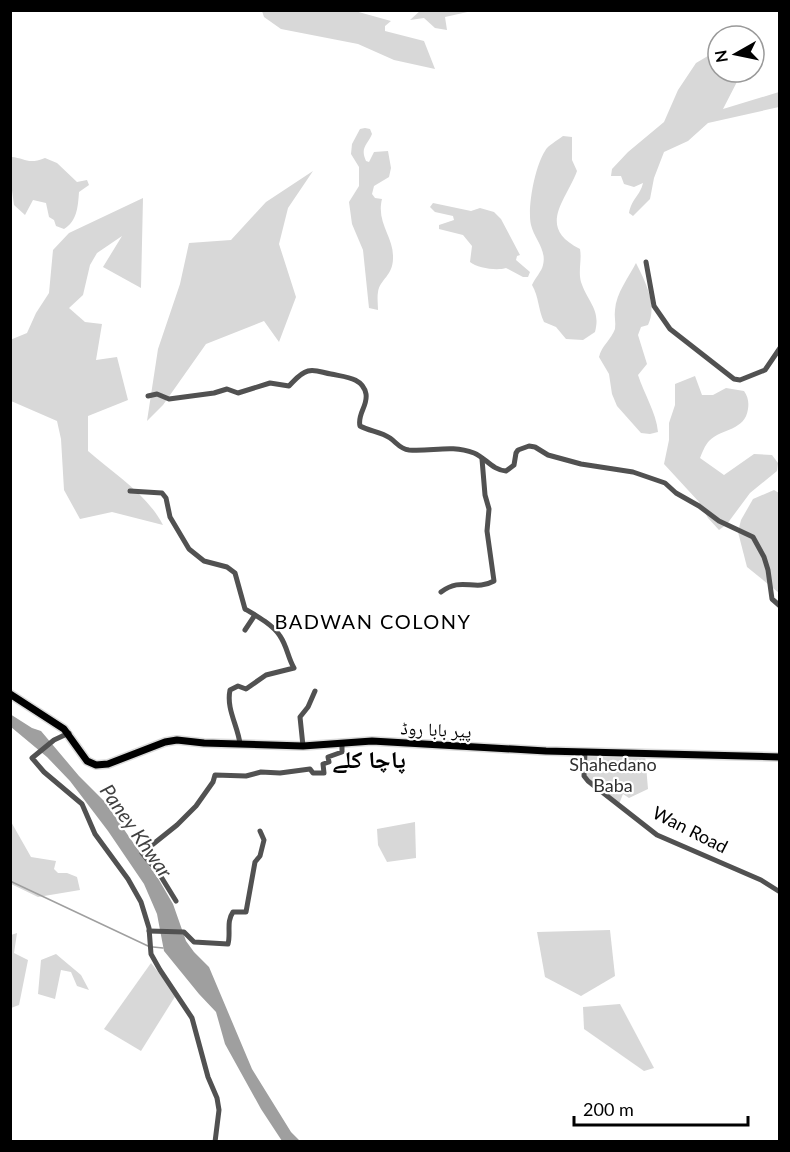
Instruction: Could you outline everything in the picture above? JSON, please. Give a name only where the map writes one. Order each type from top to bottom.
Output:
[{"type":"main road","points":[[10,694],[69,733]]},
{"type":"main road","name":"پیر بابا روڈ","points":[[69,733],[87,762],[96,765],[108,764],[165,742],[177,740],[303,746],[381,741],[585,752],[780,757]]},
{"type":"street","points":[[646,262],[654,306],[670,329],[734,380],[740,380],[765,370],[780,348]]},
{"type":"street","points":[[148,396],[157,394],[169,399],[228,389],[238,393],[270,383],[290,386],[301,373],[315,370],[352,378],[359,382],[366,393],[366,402],[359,418],[360,426],[388,436],[401,448],[415,450],[447,448],[472,452],[494,468],[506,471],[514,465],[518,450],[529,446],[581,464],[633,472],[665,483],[676,493],[719,521],[753,537],[768,570],[772,599],[780,606]]},
{"type":"street","points":[[441,592],[448,586],[457,584],[484,585],[494,581],[487,531],[489,509],[485,495],[482,459]]},
{"type":"street","points":[[130,491],[162,493],[166,498],[170,517],[189,549],[204,561],[227,567],[235,573],[240,584],[242,604],[245,609],[280,636],[294,668],[266,675],[246,689],[238,686],[230,690],[234,726],[239,735],[240,744]]},
{"type":"street","points":[[246,630],[255,615]]},
{"type":"street","points":[[303,746],[300,717],[308,707],[315,691]]},
{"type":"street","points":[[69,733],[54,740],[32,758],[44,772],[82,804],[94,834],[128,879],[141,902],[149,931],[152,954],[192,1018],[208,1077],[217,1098],[219,1110],[215,1142]]},
{"type":"street","points":[[176,901],[160,875],[142,853],[177,825],[196,806],[213,782],[215,775],[246,776],[261,772],[280,773],[310,769],[313,773],[324,772],[323,764],[329,762],[328,757],[342,752],[342,743]]},
{"type":"street","name":"Wan Road","points":[[585,752],[584,776],[588,781],[657,835],[761,880],[780,892]]},
{"type":"street","points":[[149,931],[184,932],[194,942],[228,944],[228,921],[231,914],[246,912],[255,862],[260,856],[264,840],[260,831]]},
{"type":"green space","points":[[421,10],[472,11],[445,17],[447,30],[435,28],[424,18],[410,20]]},
{"type":"green space","points":[[262,11],[355,11],[391,21],[385,26],[385,31],[424,41],[435,69],[394,60],[358,44],[281,29],[264,17]]},
{"type":"green space","points":[[706,57],[706,84],[736,84],[723,109],[779,92],[779,107],[708,123],[688,141],[664,152],[654,178],[650,199],[633,216],[629,213],[630,208],[643,183],[634,187],[624,184],[621,176],[611,176],[612,169],[628,152],[664,122],[678,90],[696,63]]},
{"type":"green space","points":[[360,129],[370,129],[372,134],[364,149],[366,161],[369,162],[374,152],[388,151],[391,168],[389,177],[374,186],[372,194],[375,198],[382,199],[381,215],[393,250],[391,269],[379,288],[378,310],[369,308],[363,250],[352,224],[349,202],[359,186],[359,167],[351,154],[352,144]]},
{"type":"green space","points":[[563,136],[572,137],[572,160],[577,171],[558,213],[557,223],[559,232],[567,241],[580,249],[581,282],[596,317],[595,332],[583,340],[566,339],[556,327],[544,322],[532,285],[544,260],[542,249],[531,225],[530,208],[533,187],[538,166],[545,151]]},
{"type":"green space","points":[[11,157],[30,161],[45,158],[57,163],[77,182],[87,180],[89,185],[79,192],[76,213],[68,226],[64,229],[56,226],[54,220],[49,217],[46,203],[33,200],[25,215],[14,205]]},
{"type":"green space","points":[[313,171],[288,208],[279,244],[296,297],[279,342],[264,321],[206,344],[163,405],[147,421],[158,349],[180,284],[189,243],[231,240],[266,202]]},
{"type":"green space","points":[[143,198],[141,288],[103,267],[122,236],[97,253],[90,265],[83,295],[69,308],[85,322],[102,324],[96,360],[117,357],[128,400],[88,416],[88,451],[139,494],[163,525],[112,512],[80,519],[64,490],[61,439],[57,421],[11,401],[10,340],[27,333],[49,293],[53,250],[69,233]]},
{"type":"green space","points":[[433,203],[471,211],[480,208],[494,212],[501,219],[520,255],[516,260],[530,272],[528,277],[523,277],[506,268],[487,268],[470,262],[472,246],[463,235],[439,229],[439,225],[454,220],[453,216],[435,212],[430,207]]},
{"type":"green space","points":[[636,263],[646,286],[652,310],[648,325],[641,327],[638,335],[647,364],[638,375],[658,432],[650,434],[641,433],[617,406],[612,394],[609,374],[599,357],[615,329],[618,297]]},
{"type":"green space","points":[[695,376],[702,395],[713,395],[726,388],[744,391],[748,402],[746,416],[742,421],[709,441],[700,458],[724,475],[754,454],[772,455],[778,463],[777,471],[750,493],[727,524],[719,530],[708,518],[699,502],[664,464],[669,440],[669,423],[675,405],[675,384]]},
{"type":"green space","points":[[774,490],[779,493],[779,593],[747,567],[738,532],[741,520],[753,499]]},
{"type":"green space","name":"Shahedano Baba","points":[[585,752],[645,754],[648,789],[629,798],[623,794],[619,804],[584,776]]},
{"type":"green space","points":[[10,820],[31,857],[56,861],[54,869],[58,873],[67,873],[77,877],[80,890],[38,897],[11,884]]},
{"type":"green space","points":[[415,822],[416,858],[387,862],[378,845],[377,829]]},
{"type":"green space","points":[[610,930],[615,976],[581,996],[545,977],[537,932]]},
{"type":"green space","points":[[17,933],[14,953],[28,960],[19,1005],[11,1008],[11,935]]},
{"type":"green space","points":[[56,954],[81,975],[89,990],[77,986],[71,972],[61,970],[55,999],[38,994],[41,960]]},
{"type":"green space","points":[[151,963],[176,995],[141,1051],[104,1029]]},
{"type":"green space","points":[[620,1004],[654,1068],[644,1071],[584,1029],[583,1007]]},
{"type":"shaded area","points":[[10,714],[41,731],[79,776],[105,802],[159,880],[173,904],[186,941],[209,967],[252,1069],[291,1132],[300,1141],[282,1141],[261,1109],[225,1044],[216,1012],[164,951],[157,914],[144,884],[70,781],[47,757],[11,727]]},
{"type":"waterway","points":[[10,881],[148,946]]},
{"type":"waterway","points":[[153,947],[163,948]]},
{"type":"district","name":"BADWAN COLONY","points":[[373,622]]},
{"type":"district","name":"پاچا کلے","points":[[369,760]]},
{"type":"water label","name":"Paney Khwar","points":[[136,831]]}]
